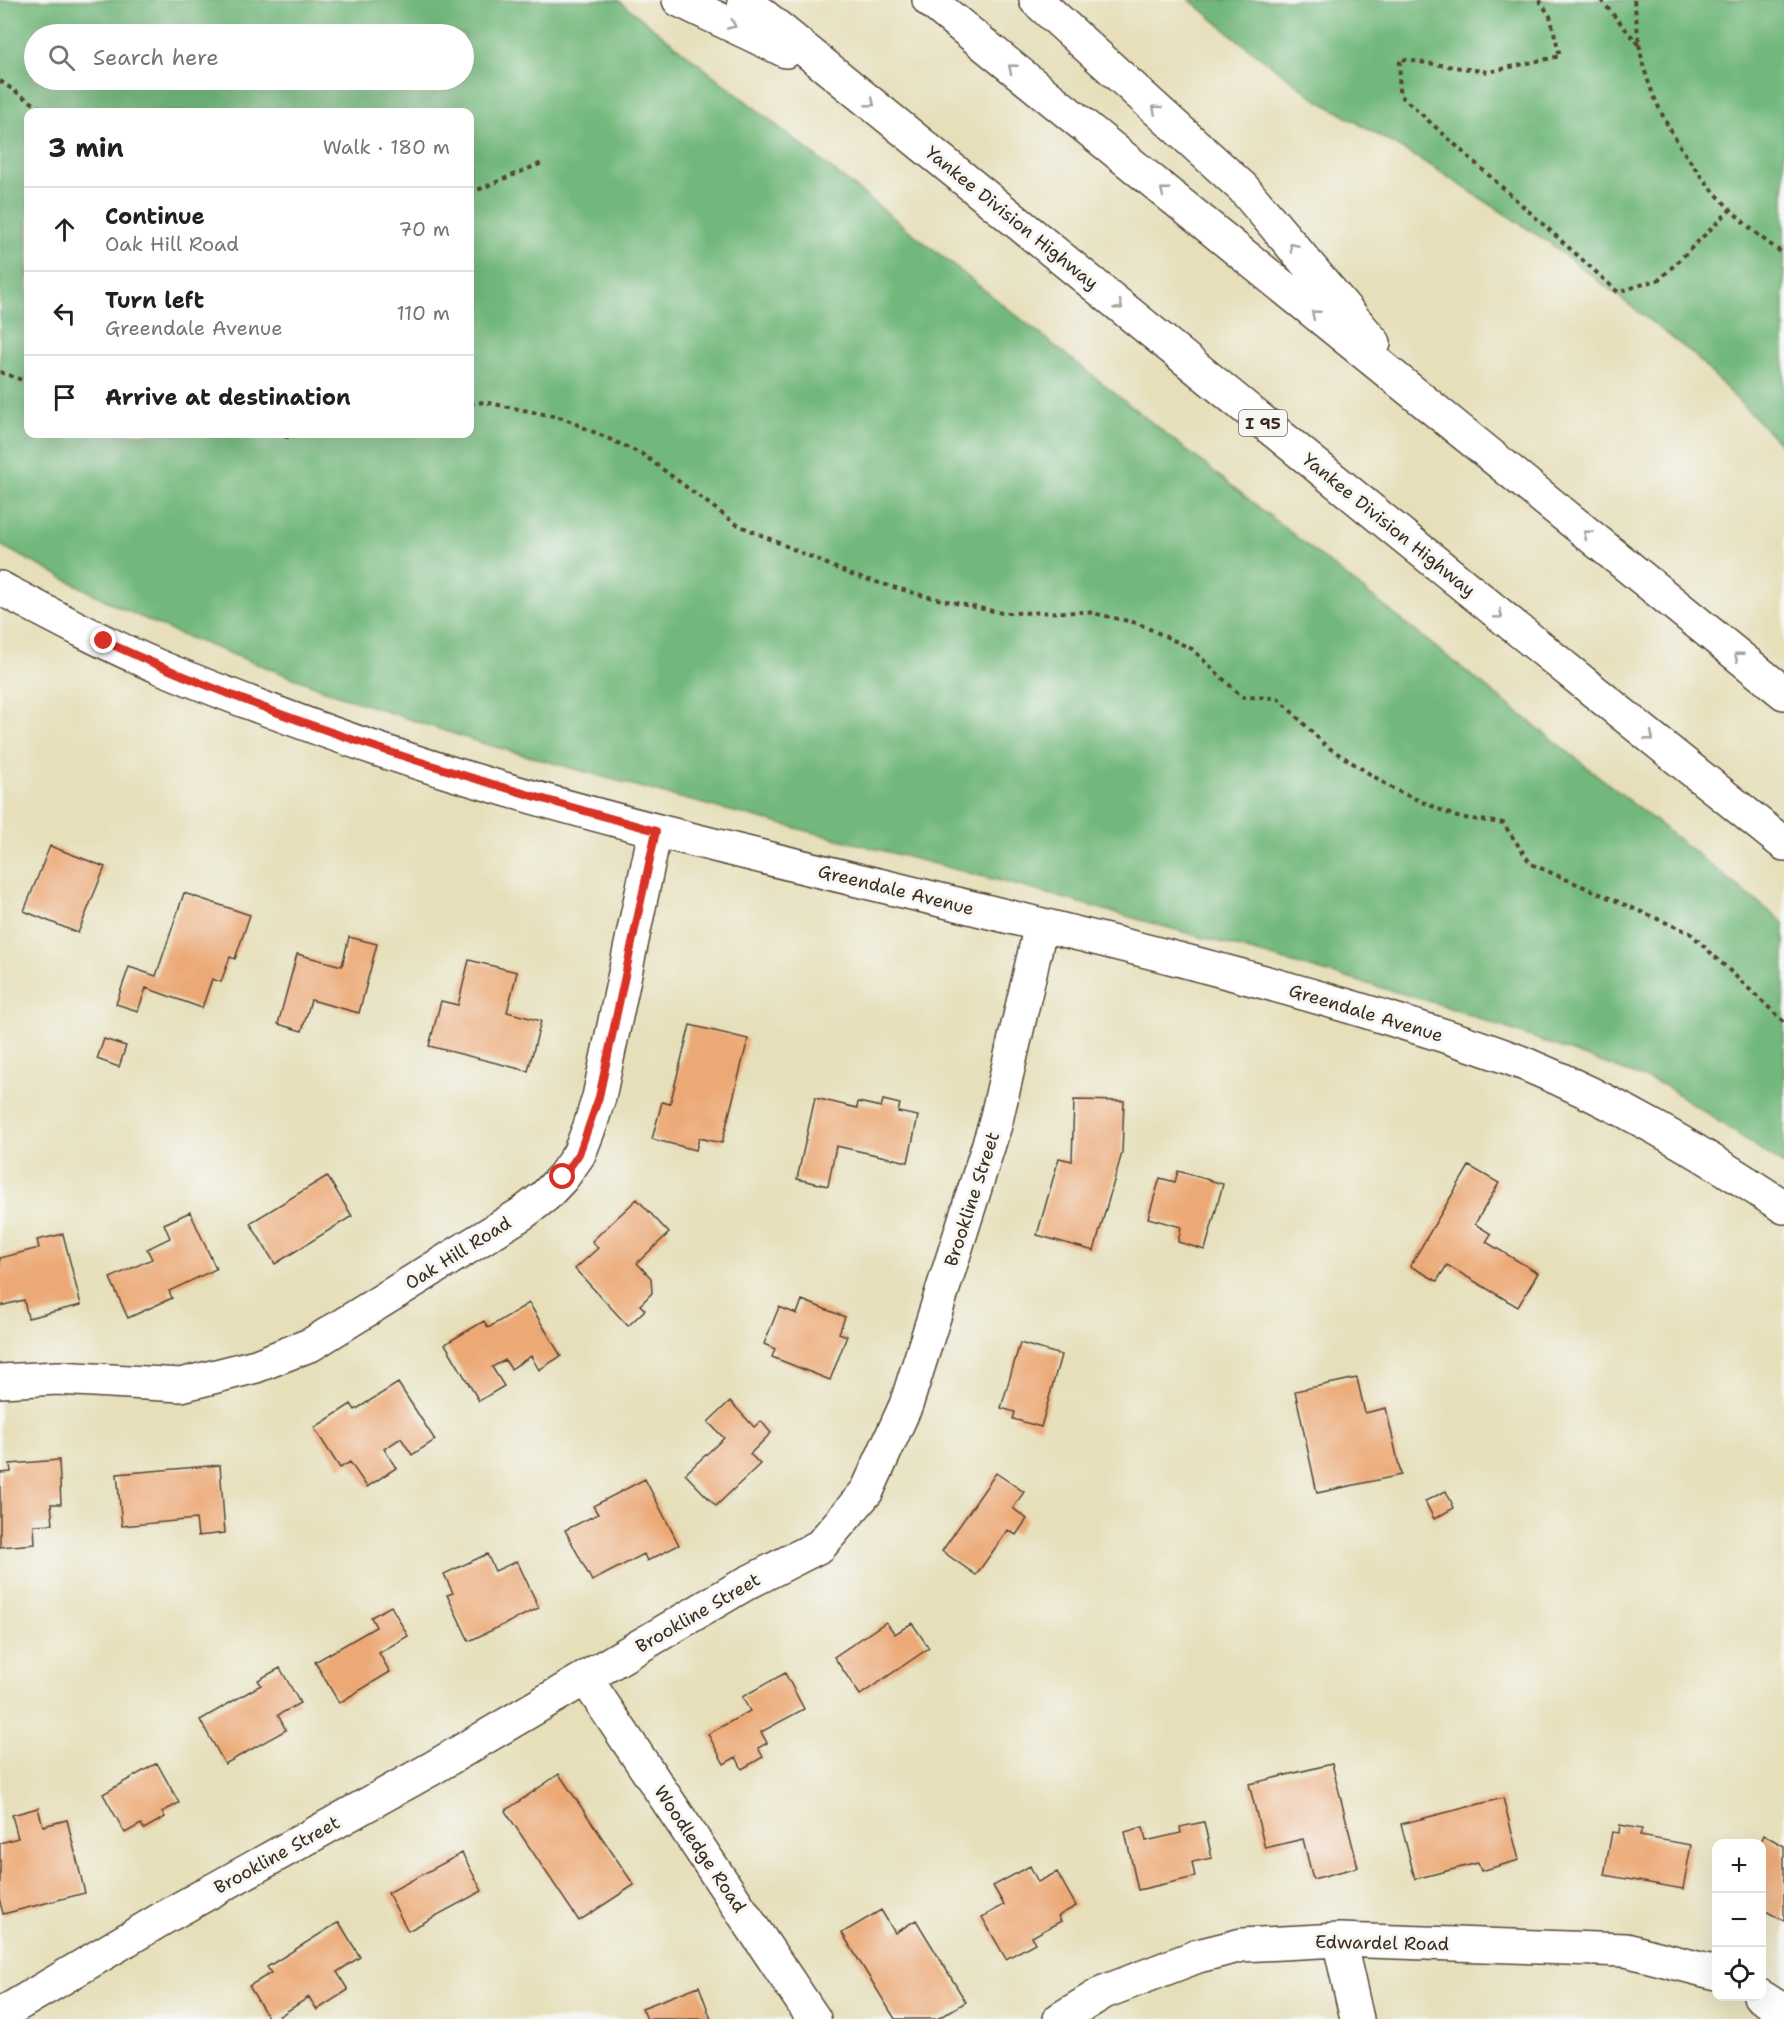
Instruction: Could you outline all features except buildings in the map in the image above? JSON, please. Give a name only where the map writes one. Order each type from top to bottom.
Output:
[{"type":"main road","points":[[679,0],[834,74]]},
{"type":"main road","name":"Yankee Division Highway","points":[[744,0],[1784,844]]},
{"type":"main road","points":[[928,0],[1784,693]]},
{"type":"main road","points":[[1036,0],[1243,188],[1426,404]]},
{"type":"main road","name":"Greendale Avenue","points":[[0,588],[158,666],[272,710],[466,778],[656,831],[1041,925],[1283,988],[1523,1063],[1663,1130],[1784,1207]]},
{"type":"main road","name":"Oak Hill Road","points":[[0,1381],[58,1378],[181,1384],[256,1366],[312,1344],[523,1213],[545,1196],[563,1177],[579,1154],[599,1097],[656,831]]},
{"type":"main road","name":"Brookline Street","points":[[0,2015],[165,1917],[431,1769],[745,1584],[820,1546],[867,1491],[906,1405],[995,1125],[1041,925]]},
{"type":"main road","name":"Woodledge Road","points":[[586,1679],[814,2019]]},
{"type":"main road","points":[[1338,1940],[1357,2019]]},
{"type":"main road","name":"Edwardel Road","points":[[1060,2019],[1104,1992],[1198,1956],[1242,1945],[1338,1940],[1626,1950],[1712,1972]]},
{"type":"main road","points":[[1766,2000],[1784,2011]]},
{"type":"path","points":[[1539,0],[1550,16],[1560,56],[1488,72],[1400,59],[1399,94],[1618,292],[1660,279],[1731,209]]},
{"type":"path","points":[[1601,0],[1640,46]]},
{"type":"path","points":[[1634,0],[1643,65],[1681,151],[1731,209],[1763,240],[1784,254]]},
{"type":"path","points":[[0,81],[40,108]]},
{"type":"path","points":[[474,192],[542,163]]},
{"type":"path","points":[[0,372],[24,381]]},
{"type":"path","points":[[474,403],[484,402],[563,418],[642,454],[736,524],[852,575],[924,596],[1002,613],[1088,612],[1137,623],[1174,640],[1192,649],[1242,697],[1278,698],[1326,746],[1395,790],[1457,817],[1503,823],[1531,864],[1690,933],[1784,1022]]},
{"type":"green space","points":[[0,0],[618,0],[1784,923],[1784,1165],[1664,1085],[1439,1004],[1027,888],[665,794],[478,742],[346,698],[174,632],[121,608],[0,545]]},
{"type":"green space","points":[[1190,0],[1784,0],[1784,448],[1694,355],[1548,242],[1433,167],[1318,100],[1239,41]]},
{"type":"route","points":[[104,641],[215,689],[333,733],[466,778],[656,831],[599,1097],[579,1154],[563,1177]]}]
